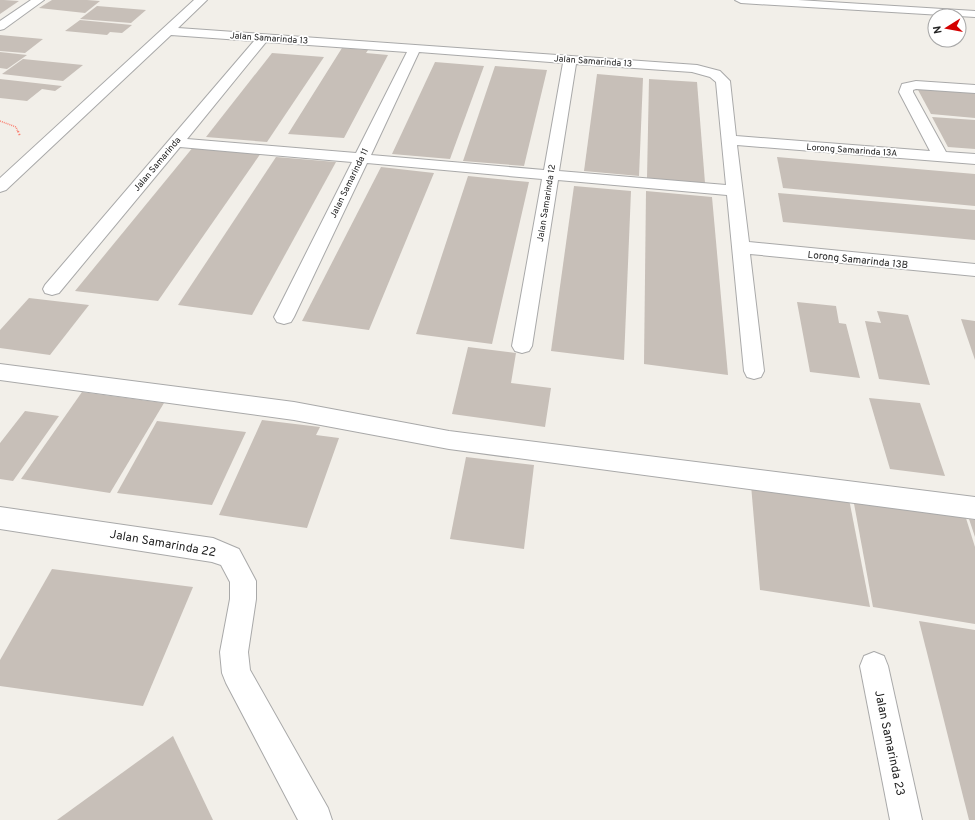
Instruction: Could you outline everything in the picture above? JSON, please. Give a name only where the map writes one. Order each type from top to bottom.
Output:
[{"type":"street","points":[[0,26],[38,0]]},
{"type":"street","points":[[0,187],[201,0]]},
{"type":"street","points":[[741,0],[836,3],[975,14]]},
{"type":"street","name":"Jalan Samarinda 13","points":[[168,31],[692,68],[715,74],[723,81],[754,371]]},
{"type":"street","name":"Jalan Samarinda","points":[[52,289],[263,38]]},
{"type":"street","name":"Jalan Samarinda 11","points":[[284,317],[416,48]]},
{"type":"street","name":"Jalan Samarinda 12","points":[[522,346],[570,59]]},
{"type":"street","points":[[940,156],[906,92],[907,87],[916,85],[975,89]]},
{"type":"street","name":"Lorong Samarinda 13A","points":[[729,140],[975,159]]},
{"type":"street","points":[[175,142],[734,191]]},
{"type":"street","name":"Lorong Samarinda 13B","points":[[741,247],[975,270]]},
{"type":"street","points":[[0,372],[294,411],[449,440],[975,508]]},
{"type":"street","name":"Jalan Samarinda 22","points":[[0,518],[213,550],[230,557],[243,582],[243,599],[234,652],[236,673],[316,820]]},
{"type":"street","name":"Jalan Samarinda 23","points":[[874,666],[906,820]]},
{"type":"building","points":[[0,0],[4,0],[19,1],[0,14]]},
{"type":"building","points":[[52,0],[100,1],[85,13],[39,8]]},
{"type":"building","points":[[97,6],[146,10],[131,23],[80,19]]},
{"type":"building","points":[[80,20],[132,25],[122,33],[110,32],[107,35],[65,31]]},
{"type":"building","points":[[0,35],[43,39],[25,53],[0,51]]},
{"type":"building","points":[[342,48],[368,50],[366,53],[388,55],[344,138],[288,134]]},
{"type":"building","points":[[0,52],[27,55],[7,69],[0,68]]},
{"type":"building","points":[[272,53],[324,57],[267,142],[206,137]]},
{"type":"building","points":[[23,59],[83,65],[63,81],[2,74]]},
{"type":"building","points":[[435,62],[484,66],[450,159],[392,154]]},
{"type":"building","points":[[495,66],[547,70],[524,166],[463,161]]},
{"type":"building","points":[[597,74],[643,78],[639,176],[584,171]]},
{"type":"building","points":[[0,79],[62,86],[55,91],[42,89],[27,101],[0,98]]},
{"type":"building","points":[[649,79],[697,82],[705,183],[647,178]]},
{"type":"building","points":[[917,88],[975,92],[975,118],[931,114]]},
{"type":"building","points":[[932,117],[975,120],[975,149],[948,147]]},
{"type":"building","points":[[194,146],[261,153],[158,301],[75,291]]},
{"type":"building","points":[[276,157],[336,162],[252,315],[178,305]]},
{"type":"building","points":[[777,157],[975,174],[975,206],[783,188]]},
{"type":"building","points":[[381,167],[434,173],[369,330],[302,321]]},
{"type":"building","points":[[468,176],[529,182],[492,344],[416,334]]},
{"type":"building","points":[[574,186],[631,191],[624,360],[551,351]]},
{"type":"building","points":[[646,191],[712,197],[728,375],[644,364]]},
{"type":"building","points":[[778,193],[975,210],[975,240],[783,222]]},
{"type":"building","points":[[29,298],[89,305],[50,355],[0,348],[0,330]]},
{"type":"building","points":[[797,302],[836,306],[839,323],[846,324],[860,378],[810,372]]},
{"type":"building","points":[[877,311],[908,315],[930,385],[879,379],[865,321],[881,323]]},
{"type":"building","points":[[961,319],[975,321],[975,360]]},
{"type":"building","points":[[468,347],[516,353],[511,383],[551,388],[545,427],[452,414]]},
{"type":"building","points":[[82,392],[164,403],[110,493],[21,479]]},
{"type":"building","points":[[869,398],[920,403],[945,476],[890,469]]},
{"type":"building","points":[[25,411],[59,416],[13,481],[0,479],[0,443]]},
{"type":"building","points":[[262,420],[320,427],[316,435],[339,438],[307,528],[219,515]]},
{"type":"building","points":[[157,421],[246,432],[212,505],[117,493]]},
{"type":"building","points":[[466,457],[534,465],[524,549],[450,539]]},
{"type":"building","points":[[751,485],[849,499],[870,607],[760,590]]},
{"type":"building","points":[[853,498],[965,515],[975,547],[975,624],[873,607]]},
{"type":"building","points":[[969,519],[975,520],[975,537]]},
{"type":"building","points":[[52,569],[193,587],[143,706],[0,686],[0,660]]},
{"type":"building","points":[[919,621],[975,630],[975,820],[969,820]]},
{"type":"building","points":[[173,736],[213,820],[57,820]]}]
